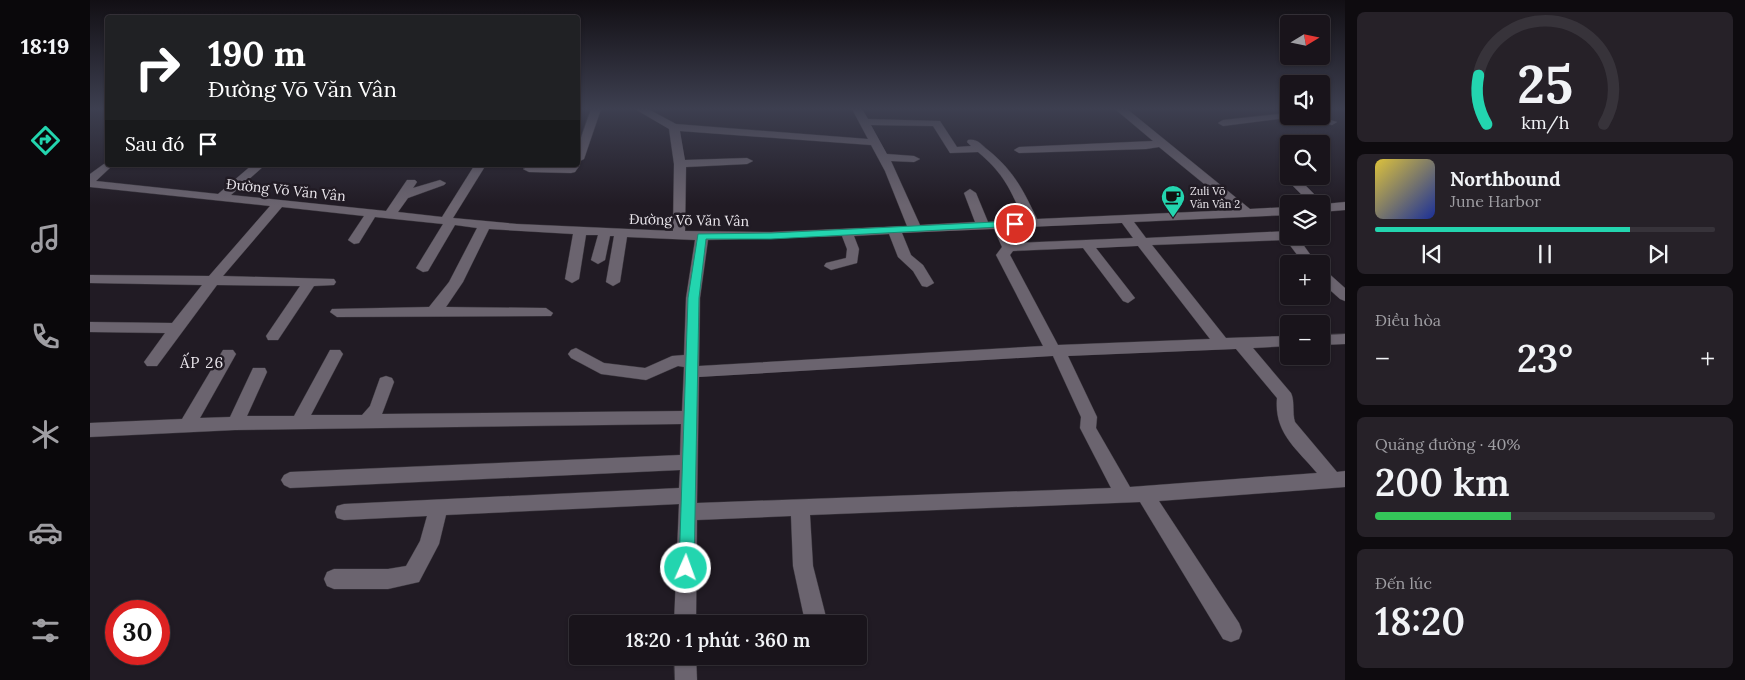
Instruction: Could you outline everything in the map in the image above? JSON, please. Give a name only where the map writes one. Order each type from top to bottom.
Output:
[{"type":"street","points":[[676,141],[680,164],[679,235]]},
{"type":"street","points":[[850,141],[873,142],[886,157],[915,229]]},
{"type":"street","points":[[948,141],[954,151],[974,145],[1002,166],[1013,182],[1032,223]]},
{"type":"street","points":[[1159,141],[1247,213]]},
{"type":"street","points":[[1019,150],[1146,146],[1162,143]]},
{"type":"street","points":[[886,157],[889,144]]},
{"type":"street","points":[[886,157],[914,159]]},
{"type":"street","points":[[680,164],[747,161]]},
{"type":"street","points":[[91,185],[106,167]]},
{"type":"street","points":[[220,198],[257,167]]},
{"type":"street","points":[[529,168],[572,170],[573,167]]},
{"type":"street","points":[[423,268],[478,168]]},
{"type":"street","points":[[388,216],[411,182]]},
{"type":"street","points":[[404,195],[440,183]]},
{"type":"street","name":"Đường Võ Văn Vân","points":[[91,185],[448,222],[580,231],[702,236],[847,233],[1280,211]]},
{"type":"street","points":[[1298,185],[1311,195]]},
{"type":"street","points":[[970,193],[983,226]]},
{"type":"street","points":[[152,362],[213,281],[278,204]]},
{"type":"street","points":[[1330,209],[1345,218]]},
{"type":"street","points":[[354,240],[371,214]]},
{"type":"street","points":[[1126,219],[1222,344]]},
{"type":"street","points":[[433,312],[443,303],[455,284],[485,225]]},
{"type":"street","points":[[998,225],[1009,247]]},
{"type":"street","points":[[894,230],[905,257],[918,268],[927,283]]},
{"type":"street","points":[[572,279],[580,231]]},
{"type":"street","points":[[598,260],[605,232]]},
{"type":"street","points":[[614,282],[621,233]]},
{"type":"street","points":[[831,266],[852,260],[853,249],[847,233]]},
{"type":"street","points":[[684,615],[694,298],[702,236]]},
{"type":"street","points":[[1009,247],[1196,241],[1210,237],[1280,236]]},
{"type":"street","points":[[1087,245],[1128,298]]},
{"type":"street","points":[[1295,245],[1304,255]]},
{"type":"street","points":[[1009,247],[1003,256],[1089,417],[1088,428],[1125,494]]},
{"type":"street","points":[[90,279],[329,282]]},
{"type":"street","points":[[273,336],[310,282]]},
{"type":"street","points":[[1330,282],[1345,296]]},
{"type":"street","points":[[337,312],[546,313]]},
{"type":"street","points":[[90,326],[176,328]]},
{"type":"street","points":[[1330,340],[1345,339]]},
{"type":"street","points":[[576,354],[601,368],[646,374],[677,360],[692,367],[1280,341]]},
{"type":"street","points":[[1240,343],[1285,397],[1284,414],[1287,425],[1339,480]]},
{"type":"street","points":[[187,425],[228,354]]},
{"type":"street","points":[[299,422],[335,354]]},
{"type":"street","points":[[235,422],[260,372]]},
{"type":"street","points":[[365,422],[377,409],[386,382]]},
{"type":"street","points":[[90,430],[235,422],[691,417]]},
{"type":"street","points":[[290,480],[689,462]]},
{"type":"street","points":[[344,512],[439,508],[688,504],[800,509],[1145,493],[1339,480]]},
{"type":"street","points":[[1145,493],[1155,512],[1231,630]]},
{"type":"street","points":[[334,579],[388,579],[412,575],[429,544],[439,508]]},
{"type":"street","points":[[800,509],[803,566],[814,615]]},
{"type":"street","points":[[685,665],[686,680]]},
{"type":"place","name":"Zuli Võ Văn Vân 2","points":[[1173,218]]},
{"type":"district","name":"ẤP 26","points":[[202,363]]},
{"type":"route","points":[[686,568],[694,298],[702,236],[771,236],[1015,224]]}]
